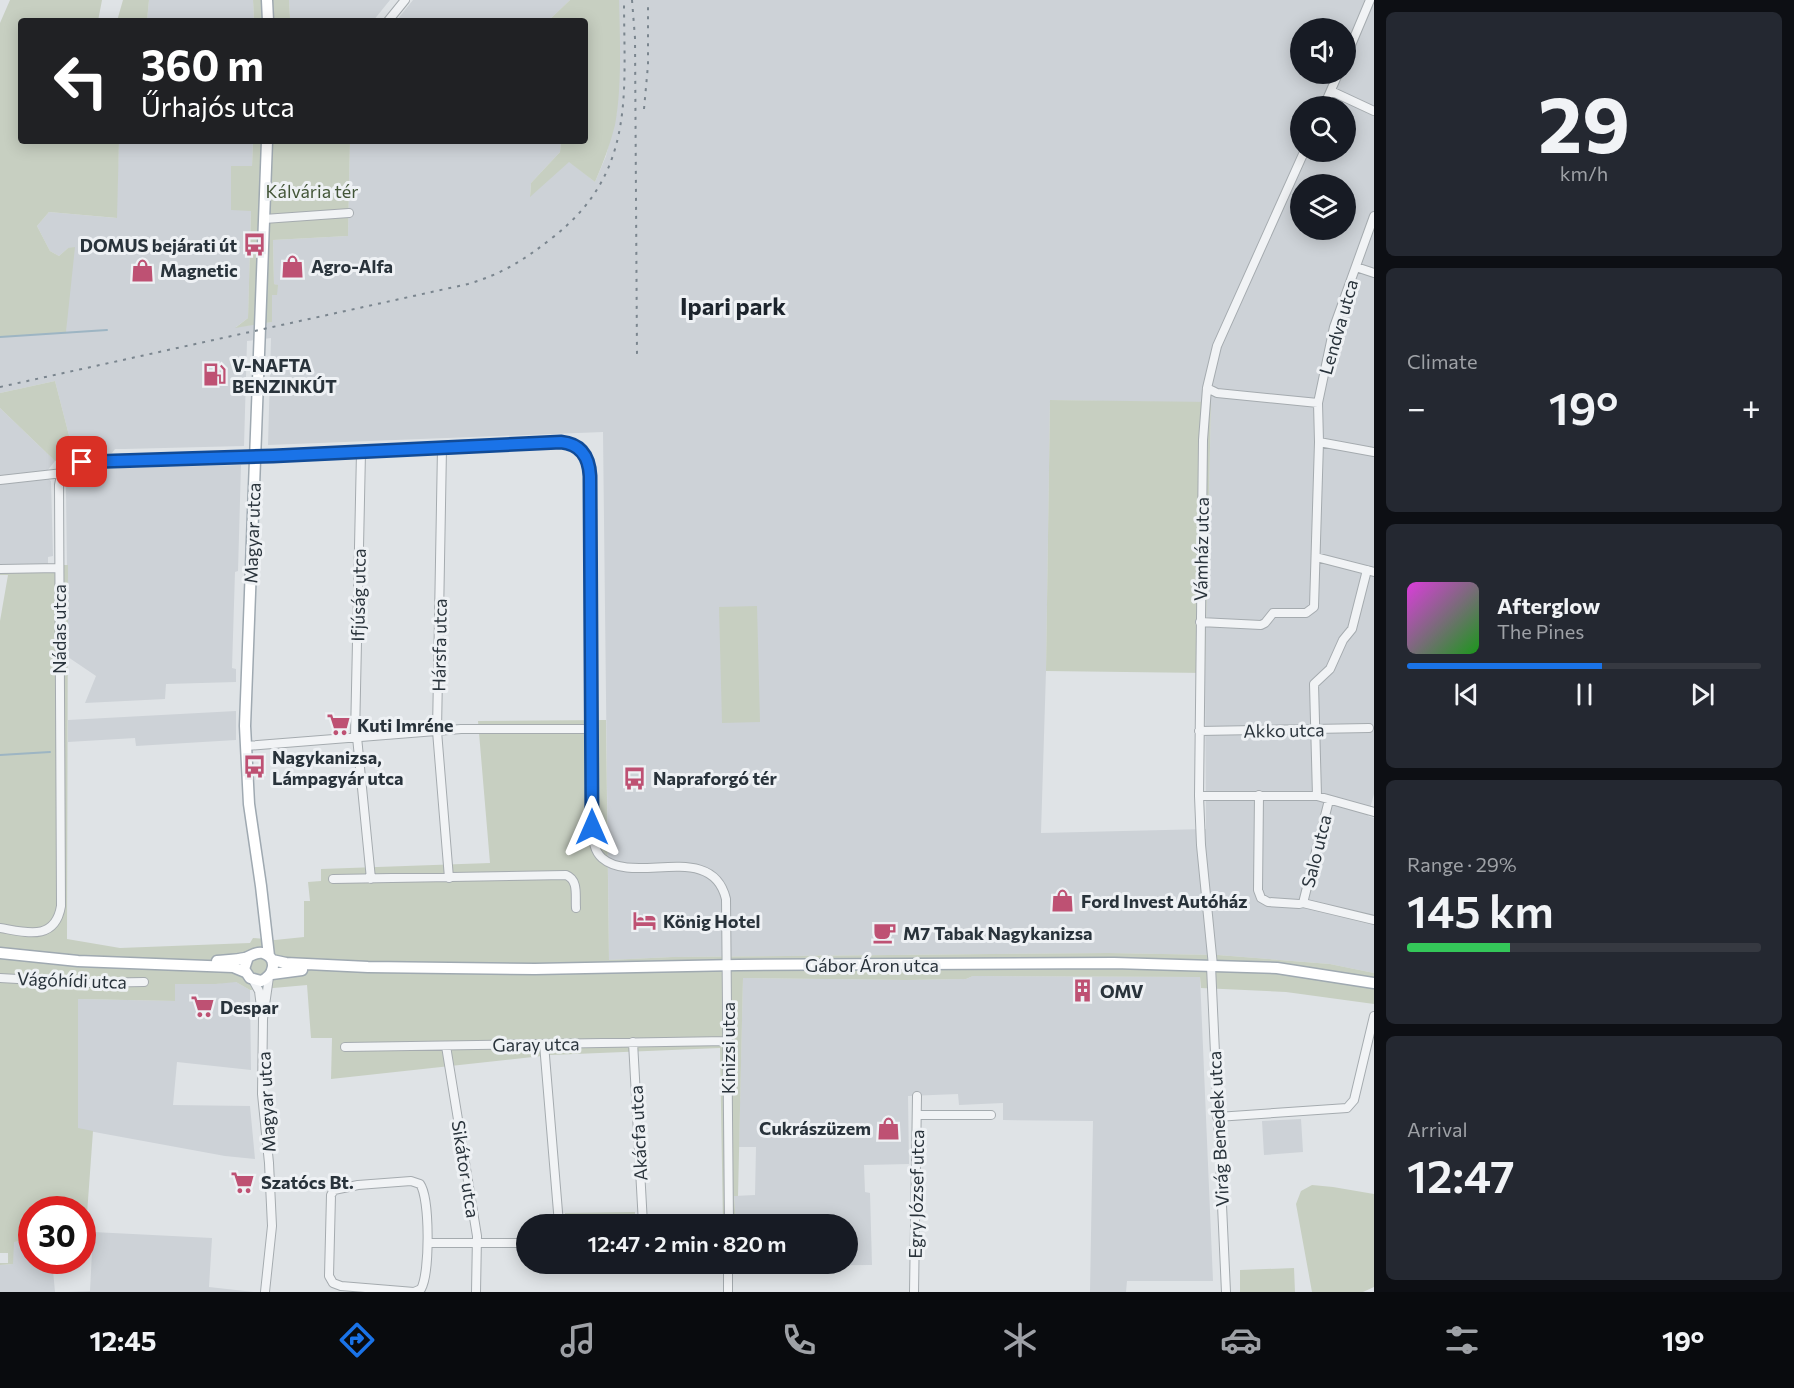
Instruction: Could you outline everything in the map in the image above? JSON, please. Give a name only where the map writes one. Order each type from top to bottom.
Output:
[{"type":"main road","points":[[267,0],[268,18]]},
{"type":"main road","name":"Magyar utca","points":[[267,144],[246,746],[249,804],[270,958]]},
{"type":"main road","name":"Magyar utca","points":[[249,956],[256,947],[264,924]]},
{"type":"main road","points":[[0,953],[106,962],[233,968],[261,981],[270,975],[273,967],[270,958],[260,952],[249,956],[183,964]]},
{"type":"main road","points":[[249,956],[244,966],[249,976]]},
{"type":"main road","name":"Gábor Áron utca","points":[[270,958],[286,963],[368,967],[536,969],[728,965],[1114,963],[1277,968],[1374,983]]},
{"type":"main road","name":"Gábor Áron utca","points":[[270,975],[286,971],[368,967]]},
{"type":"street","points":[[390,18],[405,0]]},
{"type":"street","points":[[1356,34],[1371,0]]},
{"type":"street","points":[[1329,96],[1334,84]]},
{"type":"street","points":[[1331,91],[1374,111]]},
{"type":"street","name":"Vámház utca","points":[[1212,966],[1199,796],[1203,440],[1207,388],[1217,346],[1300,162]]},
{"type":"street","points":[[264,219],[349,213]]},
{"type":"street","name":"Lendva utca","points":[[1200,622],[1261,625],[1273,613],[1309,612],[1314,604],[1318,404],[1334,327],[1374,216]]},
{"type":"street","points":[[1356,267],[1374,273]]},
{"type":"street","points":[[1207,388],[1216,393],[1318,404]]},
{"type":"street","points":[[0,480],[63,472],[69,466],[82,462],[255,457],[561,442],[576,447],[587,459],[590,476],[592,729],[437,730],[246,746]]},
{"type":"street","points":[[1319,442],[1374,452]]},
{"type":"street","name":"Hársfa utca","points":[[442,448],[437,730],[449,878]]},
{"type":"street","name":"Ifjúság utca","points":[[361,452],[356,737],[371,879]]},
{"type":"street","name":"Nádas utca","points":[[0,928],[43,932],[57,920],[61,906],[59,485],[63,472]]},
{"type":"street","points":[[1316,557],[1371,571],[1352,629],[1343,640],[1330,669],[1315,682],[1317,796]]},
{"type":"street","points":[[0,569],[59,568]]},
{"type":"street","name":"Akko utca","points":[[1199,731],[1368,728]]},
{"type":"street","name":"Kinizsi utca","points":[[592,729],[592,827],[594,842],[601,857],[616,865],[693,868],[710,872],[722,887],[726,899],[729,1214]]},
{"type":"street","points":[[1260,795],[1259,895],[1264,901],[1303,903],[1374,920]]},
{"type":"street","points":[[1199,796],[1317,796],[1374,812]]},
{"type":"street","name":"Salo utca","points":[[1303,903],[1329,800]]},
{"type":"street","points":[[333,879],[569,876],[574,882],[576,908]]},
{"type":"street","name":"Virág Benedek utca","points":[[1212,966],[1226,1292]]},
{"type":"street","name":"Magyar utca","points":[[265,1292],[272,1226],[269,1163],[262,1105],[263,1019],[270,975]]},
{"type":"street","name":"Magyar utca","points":[[249,976],[259,991],[263,1019]]},
{"type":"street","name":"Vágóhídi utca","points":[[0,978],[88,983],[144,982]]},
{"type":"street","points":[[1217,1117],[1343,1110],[1351,1106],[1374,1016]]},
{"type":"street","name":"Garay utca","points":[[345,1047],[728,1041]]},
{"type":"street","name":"Akácfa utca","points":[[633,1042],[642,1214]]},
{"type":"street","points":[[544,1044],[558,1214]]},
{"type":"street","name":"Sikátor utca","points":[[446,1046],[478,1244],[476,1292]]},
{"type":"street","name":"Egry József utca","points":[[914,1292],[918,1096]]},
{"type":"street","points":[[917,1115],[991,1115]]},
{"type":"street","points":[[418,1182],[424,1194],[428,1243],[425,1282],[417,1291],[336,1285],[329,1276],[332,1192],[348,1186],[418,1182]]},
{"type":"street","points":[[428,1243],[516,1243]]},
{"type":"street","points":[[728,1274],[728,1292]]},
{"type":"shaded area","points":[[149,0],[253,0],[254,18],[147,18]]},
{"type":"shaded area","points":[[289,0],[390,0],[375,18],[290,18]]},
{"type":"shaded area","points":[[413,0],[570,0],[551,18],[398,18]]},
{"type":"shaded area","points":[[619,0],[1374,0],[1374,794],[1368,816],[1374,818],[1374,973],[1330,964],[1218,955],[1108,953],[672,957],[609,960],[603,432],[268,445],[271,338],[247,341],[244,446],[115,449],[112,453],[73,451],[55,381],[0,393],[0,337],[66,331],[68,248],[59,256],[50,251],[37,226],[49,212],[116,218],[119,144],[253,144],[252,166],[232,166],[251,210],[248,318],[236,327],[272,322],[272,295],[277,285],[274,284],[273,240],[348,236],[350,144],[561,144],[560,152],[531,183],[530,196],[569,161],[595,182],[606,156],[617,111]],"holes":[[[1050,400],[1211,403],[1205,673],[1206,829],[1041,833]]]},
{"type":"shaded area","points":[[0,408],[55,461],[47,471],[0,477]]},
{"type":"shaded area","points":[[241,465],[232,668],[236,669],[236,682],[166,684],[165,699],[85,703],[96,676],[68,657],[66,488],[70,475],[81,469]]},
{"type":"shaded area","points":[[47,478],[51,481],[53,556],[48,557],[48,565],[0,565],[0,484]]},
{"type":"shaded area","points":[[236,711],[236,740],[136,746],[135,738],[68,742],[68,720]]},
{"type":"shaded area","points":[[973,976],[1200,977],[1213,1281],[1127,1281],[1126,1292],[1090,1292],[1093,1121],[1003,1120],[1003,1103],[959,1105],[958,1094],[908,1096],[909,1164],[864,1165],[865,1192],[870,1193],[872,1265],[858,1265],[858,1214],[735,1214],[734,1196],[755,1195],[756,1147],[739,1147],[743,978],[966,979]]},
{"type":"shaded area","points":[[236,982],[250,990],[251,1070],[177,1062],[173,1105],[250,1106],[255,1159],[225,1156],[78,1129],[78,999],[174,1001],[174,984]]},
{"type":"shaded area","points":[[1301,1119],[1303,1152],[1264,1155],[1262,1121]]},
{"type":"shaded area","points":[[96,1232],[212,1238],[209,1287],[254,1292],[68,1292],[90,1291],[91,1274],[96,1274]]},
{"type":"shaded area","points":[[18,1241],[18,1274],[53,1274],[55,1292],[0,1292],[0,1265],[13,1264],[13,1242]]},
{"type":"green space","points":[[10,0],[102,0],[99,18],[18,18],[18,144],[119,144],[117,218],[49,212],[37,226],[50,251],[59,256],[68,248],[75,247],[66,332],[0,337],[0,23]]},
{"type":"green space","points":[[123,0],[149,0],[147,18],[118,18]]},
{"type":"green space","points":[[253,0],[289,0],[290,18],[254,18]]},
{"type":"green space","points":[[570,0],[619,0],[620,79],[617,111],[615,125],[595,182],[569,162],[530,197],[531,183],[560,152],[561,144],[588,144],[588,18],[551,18]]},
{"type":"green space","name":"Kálvária tér","points":[[253,144],[350,144],[348,236],[273,240],[274,284],[278,285],[277,295],[272,295],[272,322],[235,328],[248,318],[251,211],[231,210],[231,166],[252,166]]},
{"type":"green space","points":[[55,381],[73,451],[55,461],[0,408],[0,393]]},
{"type":"green space","points":[[1050,400],[1211,402],[1205,673],[1046,671]]},
{"type":"green space","points":[[0,565],[68,565],[67,939],[120,948],[250,943],[253,938],[275,940],[304,937],[304,901],[310,901],[308,882],[321,881],[321,869],[490,863],[478,721],[606,720],[609,960],[672,957],[1108,953],[1218,955],[1330,964],[1374,973],[1374,1004],[1286,992],[1201,988],[1200,977],[973,976],[966,979],[907,980],[743,978],[738,1196],[734,1196],[735,1214],[723,1214],[720,1048],[551,1055],[331,1079],[332,1038],[311,1038],[307,985],[250,990],[236,982],[175,984],[175,1001],[78,999],[78,1128],[93,1131],[88,1196],[18,1196],[18,1242],[14,1242],[13,1264],[0,1265],[0,1263],[8,1263],[8,1253],[0,1253],[0,621],[8,575],[0,575]]},
{"type":"green space","points":[[757,606],[760,722],[722,723],[719,607]]},
{"type":"green space","points":[[1312,1185],[1374,1194],[1374,1287],[1363,1292],[1312,1292],[1296,1204],[1301,1191]]},
{"type":"green space","points":[[635,1212],[635,1214],[565,1214]]},
{"type":"green space","points":[[1294,1268],[1295,1292],[1240,1292],[1240,1270]]},
{"type":"waterway","points":[[0,337],[107,330]]},
{"type":"waterway","points":[[0,755],[50,752]]},
{"type":"railway","points":[[0,387],[468,284],[492,276],[522,260],[552,238],[579,213],[599,187],[612,159],[620,130],[623,100],[624,0]]},
{"type":"railway","points":[[632,0],[635,38],[637,356]]},
{"type":"railway","points":[[644,109],[648,65],[648,2]]},
{"type":"place","name":"DOMUS bejárati út","points":[[255,245]]},
{"type":"place","name":"Agro-Alfa","points":[[293,266]]},
{"type":"place","name":"Magnetic","points":[[142,270]]},
{"type":"place","name":"V-NAFTA BENZINKÚT","points":[[214,375]]},
{"type":"place","name":"Kuti Imréne","points":[[339,725]]},
{"type":"place","name":"Nagykanizsa, Lámpagyár utca","points":[[254,767]]},
{"type":"place","name":"Napraforgó tér","points":[[635,778]]},
{"type":"place","name":"Ford Invest Autóház","points":[[1063,901]]},
{"type":"place","name":"König Hotel","points":[[645,921]]},
{"type":"place","name":"M7 Tabak Nagykanizsa","points":[[885,933]]},
{"type":"place","name":"OMV","points":[[1082,991]]},
{"type":"place","name":"Despar","points":[[202,1007]]},
{"type":"place","name":"Cukrászüzem","points":[[889,1128]]},
{"type":"place","name":"Szatócs Bt.","points":[[243,1182]]},
{"type":"district","name":"Ipari park","points":[[733,305]]},
{"type":"route","points":[[82,462],[273,456],[561,442],[572,444],[581,450],[589,464],[590,476],[592,827]]}]
